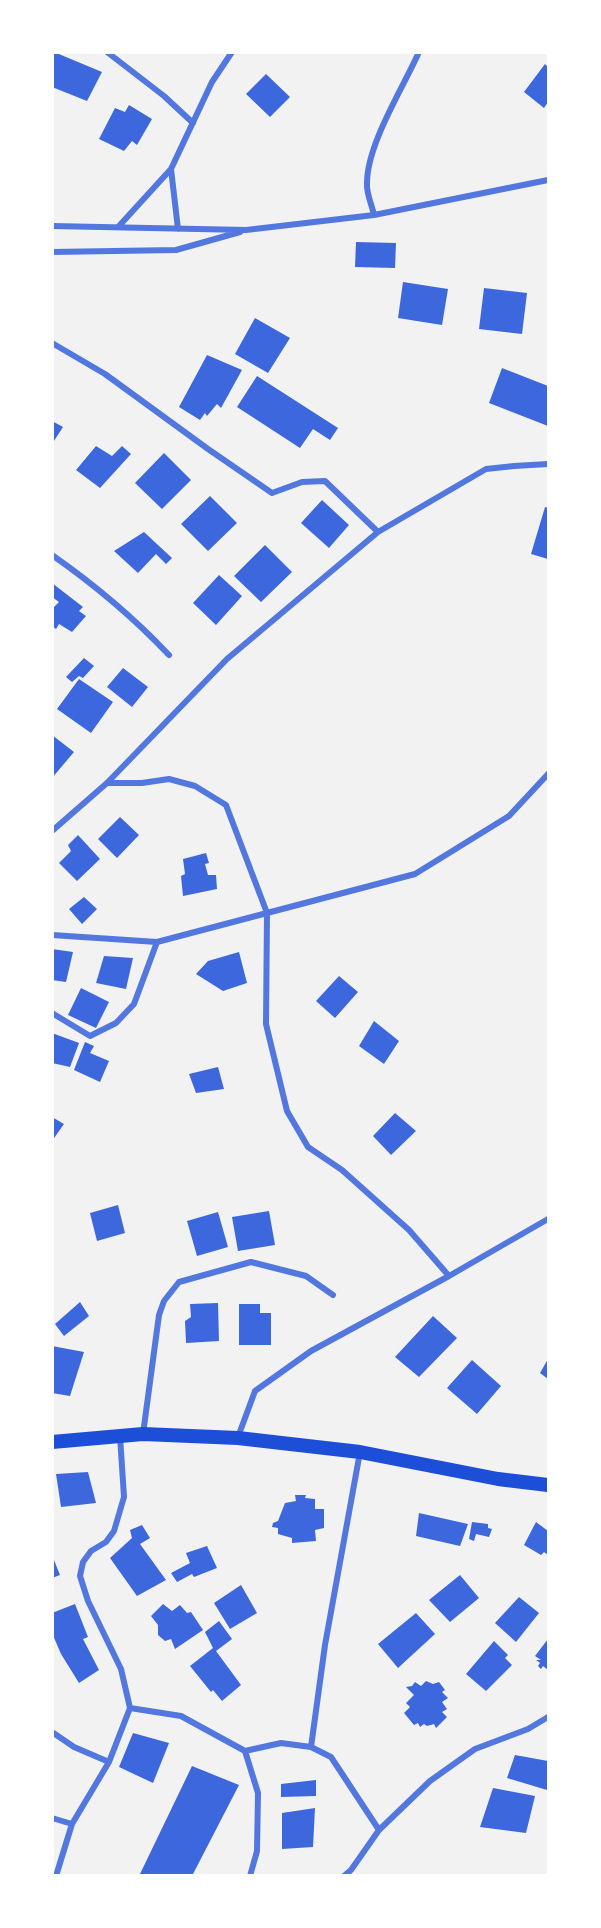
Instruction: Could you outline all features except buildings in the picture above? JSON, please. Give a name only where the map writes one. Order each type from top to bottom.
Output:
[{"type":"main road","points":[[52,1442],[143,1434],[238,1438],[360,1452],[498,1479],[549,1485]]},
{"type":"street","points":[[107,52],[164,96],[193,123]]},
{"type":"street","points":[[119,226],[171,169],[212,82],[232,52]]},
{"type":"street","points":[[375,215],[366,184],[372,158],[379,136],[419,52]]},
{"type":"street","points":[[171,169],[178,229]]},
{"type":"street","points":[[52,226],[246,230],[375,215],[549,180]]},
{"type":"street","points":[[52,252],[176,250],[246,230]]},
{"type":"street","points":[[52,343],[105,374],[272,493],[302,482],[325,482],[378,532]]},
{"type":"street","points":[[52,831],[107,783],[227,659],[378,532],[486,469],[549,464]]},
{"type":"street","points":[[52,555],[76,571],[139,624],[169,656]]},
{"type":"street","points":[[52,935],[157,942],[415,874],[509,816],[549,774]]},
{"type":"street","points":[[107,783],[142,783],[169,779],[195,786],[226,805],[267,913],[266,1024],[287,1111],[308,1147],[342,1170],[410,1230],[449,1276]]},
{"type":"street","points":[[52,1013],[90,1036],[116,1023],[134,1005],[157,942]]},
{"type":"street","points":[[238,1438],[255,1391],[311,1351],[549,1219]]},
{"type":"street","points":[[143,1434],[159,1315],[164,1301],[179,1282],[251,1262],[306,1276],[333,1295]]},
{"type":"street","points":[[56,1875],[72,1824],[109,1762],[130,1708],[121,1670],[88,1601],[80,1576],[83,1562],[91,1551],[106,1542],[114,1531],[124,1497],[120,1436]]},
{"type":"street","points":[[311,1747],[325,1645],[360,1452]]},
{"type":"street","points":[[130,1708],[181,1716],[245,1751],[281,1743],[311,1747],[331,1757],[379,1830]]},
{"type":"street","points":[[344,1875],[351,1869],[379,1830],[430,1781],[475,1749],[528,1729],[549,1717]]},
{"type":"street","points":[[52,1732],[75,1747],[109,1762]]},
{"type":"street","points":[[245,1751],[258,1793],[257,1851],[250,1875]]},
{"type":"street","points":[[52,1818],[72,1824]]}]
